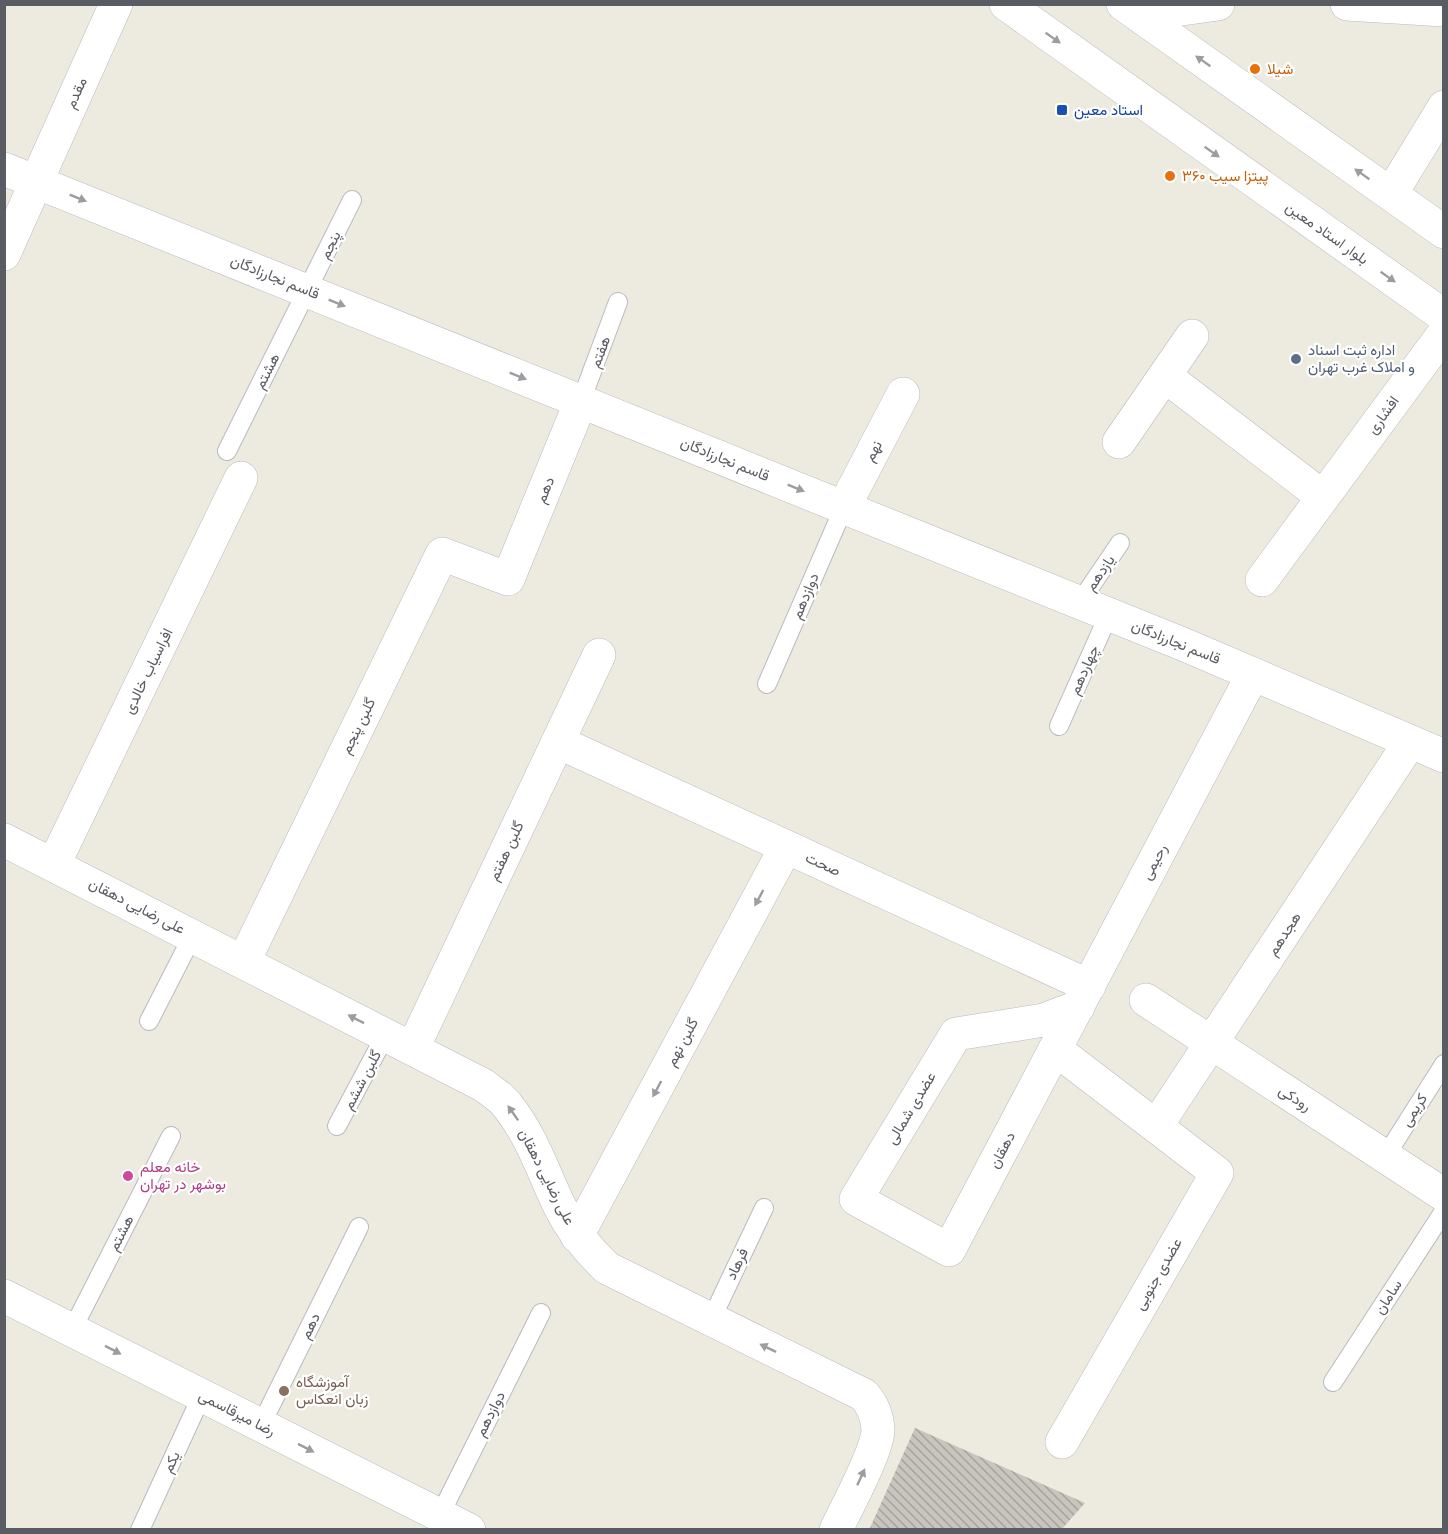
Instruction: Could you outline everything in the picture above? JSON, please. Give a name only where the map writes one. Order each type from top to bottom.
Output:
[{"type":"street","name":"مقدم","points":[[4,254],[116,4]]},
{"type":"street","name":"بلوار استاد معین","points":[[1006,4],[1443,316]]},
{"type":"street","points":[[1133,12],[1175,10],[1218,4]]},
{"type":"street","points":[[1347,4],[1443,10]]},
{"type":"street","points":[[1133,12],[1443,232]]},
{"type":"street","points":[[1391,194],[1443,107]]},
{"type":"street","name":"قاسم نجارزادگان","points":[[4,169],[1095,608],[1443,756]]},
{"type":"street","name":"افشاری","points":[[1262,580],[1443,333]]},
{"type":"street","points":[[1119,442],[1192,336]]},
{"type":"street","points":[[1165,376],[1323,497]]},
{"type":"street","name":"نهم","points":[[843,507],[903,394]]},
{"type":"street","name":"دهم","points":[[508,579],[581,401]]},
{"type":"street","name":"افراسیاب خالدی","points":[[54,864],[234,464]]},
{"type":"street","name":"گلبن پنجم","points":[[244,961],[441,554],[508,579]]},
{"type":"street","name":"گلبن هفتم","points":[[399,1041],[558,742],[599,655]]},
{"type":"street","name":"رحیمی","points":[[1055,1049],[1253,674]]},
{"type":"street","name":"صحت","points":[[558,742],[786,847],[1083,996]]},
{"type":"street","name":"هجدهم","points":[[1157,1125],[1410,742]]},
{"type":"street","name":"علی رضایی دهقان","points":[[4,840],[483,1084],[506,1104],[537,1152],[561,1208],[577,1236],[592,1255],[607,1268],[864,1395],[871,1402],[878,1430],[874,1448],[836,1530]]},
{"type":"street","name":"گلبن نهم","points":[[577,1236],[786,847]]},
{"type":"street","name":"عضدی شمالی","points":[[949,1250],[856,1199],[956,1034],[1044,1020],[1083,996]]},
{"type":"street","name":"رودکی","points":[[1146,1000],[1443,1195]]},
{"type":"street","points":[[1055,1049],[1157,1125]]},
{"type":"street","name":"دهقان","points":[[949,1250],[1055,1049]]},
{"type":"street","name":"عضدی جنوبی","points":[[1062,1442],[1217,1173],[1157,1125]]},
{"type":"street","name":"رضا میرقاسمی","points":[[4,1296],[469,1530]]},
{"type":"lane","name":"پنجم","points":[[308,291],[352,200]]},
{"type":"lane","name":"هشتم","points":[[234,464],[308,291]]},
{"type":"lane","name":"هفتم","points":[[581,401],[618,302]]},
{"type":"lane","name":"دوازدهم","points":[[767,684],[843,507]]},
{"type":"lane","name":"یازدهم","points":[[1095,608],[1120,543]]},
{"type":"lane","name":"چهاردهم","points":[[1059,726],[1095,608]]},
{"type":"lane","points":[[149,1021],[193,935]]},
{"type":"lane","name":"گلبن ششم","points":[[337,1126],[399,1041]]},
{"type":"lane","name":"کریمی","points":[[1385,1157],[1443,1064]]},
{"type":"lane","name":"هشتم","points":[[72,1330],[171,1136]]},
{"type":"lane","name":"فرهاد","points":[[711,1320],[764,1208]]},
{"type":"lane","name":"سامان","points":[[1333,1382],[1443,1211]]},
{"type":"lane","name":"دهم","points":[[261,1425],[359,1227]]},
{"type":"lane","name":"دوازدهم","points":[[440,1515],[541,1313]]},
{"type":"lane","name":"یکم","points":[[140,1530],[202,1395]]},
{"type":"building","points":[[915,1428],[1085,1503],[1061,1530],[869,1530]]},
{"type":"place","name":"شیلا","points":[[1255,69]]},
{"type":"place","name":"استاد معین","points":[[1062,110]]},
{"type":"place","name":"پیتزا سیب ۳۶۰","points":[[1170,176]]},
{"type":"place","name":"اداره ثبت اسناد و املاک غرب تهران","points":[[1296,359]]},
{"type":"place","name":"خانه معلم بوشهر در تهران","points":[[128,1176]]},
{"type":"place","name":"آموزشگاه زبان انعکاس","points":[[284,1391]]}]
